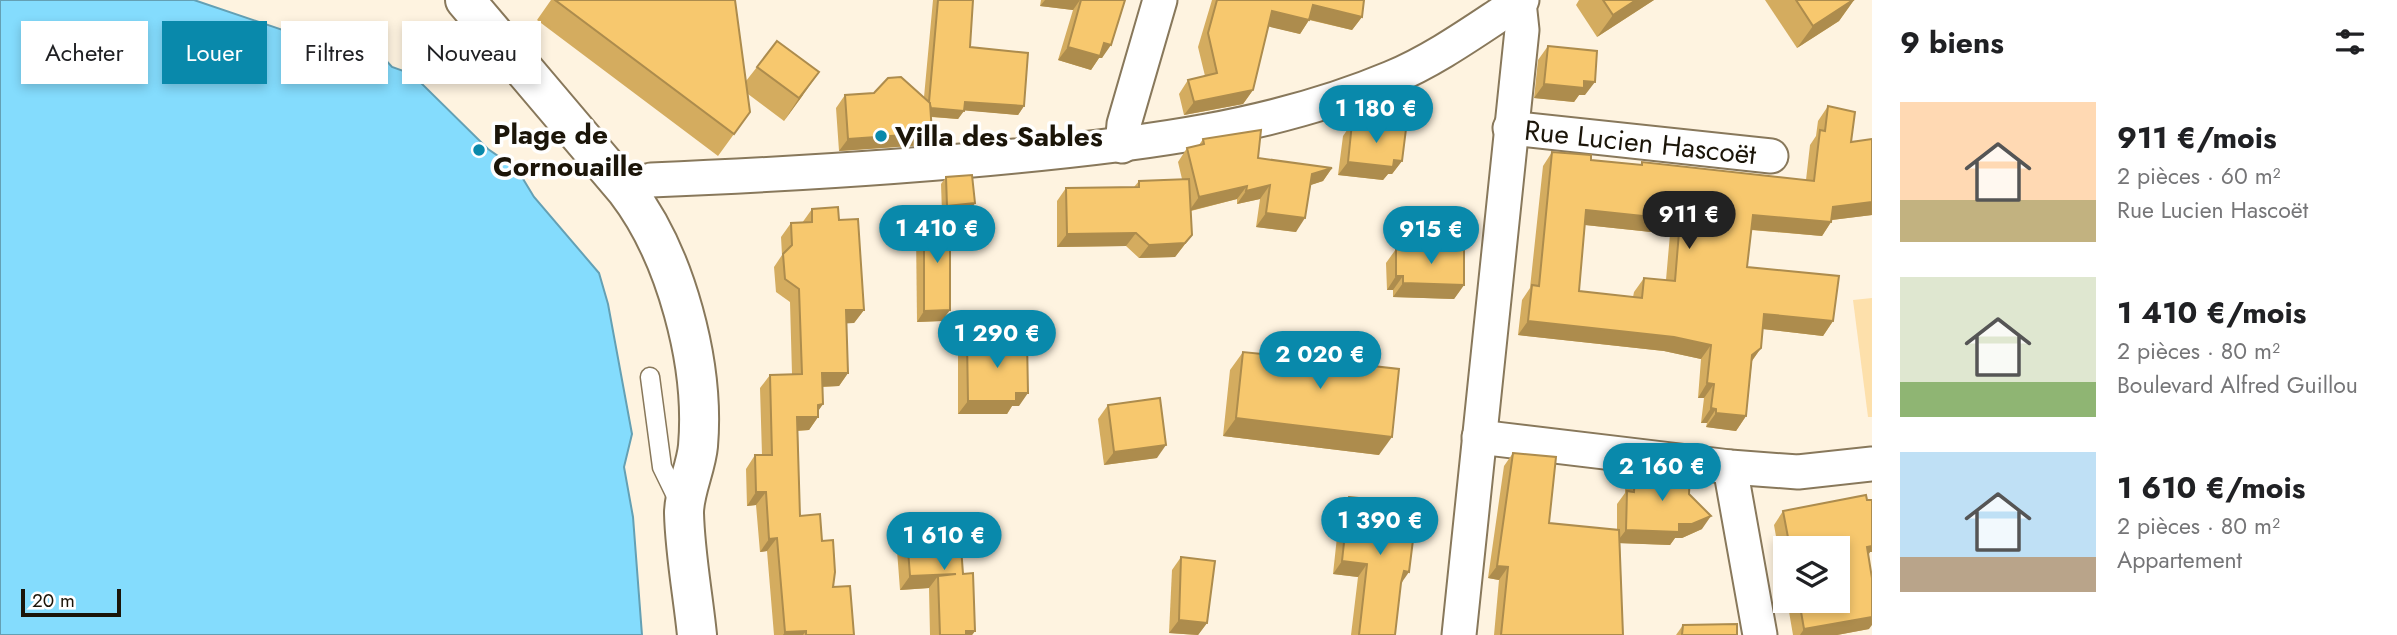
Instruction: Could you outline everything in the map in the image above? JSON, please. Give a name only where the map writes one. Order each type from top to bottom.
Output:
[{"type":"street","points":[[465,0],[645,216],[676,289],[688,334],[697,388],[698,446],[684,511],[697,635]]},
{"type":"street","points":[[1122,146],[1124,124],[1160,0]]},
{"type":"street","points":[[626,190],[651,180],[938,164],[1122,146],[1265,118],[1370,87],[1417,66],[1521,1]]},
{"type":"street","name":"Rue Lucien Hascoët","points":[[1459,635],[1522,30],[1521,1]]},
{"type":"street","name":"Rue Lucien Hascoët","points":[[1510,128],[1771,156]]},
{"type":"street","points":[[1479,437],[1730,467],[1798,472],[1872,464]]},
{"type":"street","points":[[1730,467],[1760,635]]},
{"type":"lane","points":[[650,377],[662,467],[684,511]]},
{"type":"shaded area","points":[[1872,298],[1872,417],[1868,417],[1853,300]]},
{"type":"water","points":[[0,0],[194,0],[256,21],[162,21],[162,84],[267,84],[267,25],[281,29],[281,84],[388,84],[388,63],[402,70],[402,84],[422,84],[488,149],[517,169],[534,197],[599,273],[608,304],[632,434],[624,467],[633,517],[642,635],[0,635]]},
{"type":"building","points":[[555,0],[735,0],[750,112],[734,134]]},
{"type":"building","points":[[938,0],[973,0],[970,47],[1028,53],[1024,106],[965,102],[964,111],[931,108],[929,102]]},
{"type":"building","points":[[1081,0],[1125,0],[1111,45],[1104,43],[1100,56],[1068,47]]},
{"type":"building","points":[[1217,0],[1364,0],[1362,17],[1313,5],[1309,20],[1272,11],[1253,90],[1194,102],[1188,80],[1217,73],[1208,33]]},
{"type":"building","points":[[1603,0],[1636,0],[1613,15]]},
{"type":"building","points":[[1796,0],[1853,0],[1813,26]]},
{"type":"building","points":[[777,41],[819,72],[799,98],[757,67]]},
{"type":"building","points":[[1548,46],[1597,51],[1595,82],[1584,81],[1584,88],[1544,84]]},
{"type":"building","name":"Villa des Sables","points":[[901,77],[930,103],[932,133],[848,139],[845,95],[874,93],[888,78]]},
{"type":"building","points":[[1828,106],[1855,112],[1851,142],[1872,139],[1872,202],[1833,207],[1831,222],[1753,215],[1747,267],[1839,276],[1833,321],[1764,314],[1761,348],[1752,355],[1746,416],[1716,413],[1716,409],[1711,408],[1714,384],[1707,383],[1711,345],[1674,337],[1528,321],[1532,285],[1539,286],[1552,152],[1591,155],[1591,160],[1642,165],[1642,162],[1814,181],[1820,130],[1825,131]],"holes":[[[1586,210],[1680,220],[1675,281],[1644,278],[1642,298],[1579,291]]]},
{"type":"building","points":[[1352,123],[1406,129],[1402,161],[1394,160],[1393,167],[1348,162]]},
{"type":"building","points":[[1261,130],[1258,158],[1332,168],[1312,174],[1305,218],[1266,213],[1270,185],[1246,191],[1247,186],[1199,197],[1187,148],[1204,144],[1203,139]]},
{"type":"building","points":[[972,175],[975,203],[947,206],[946,177]]},
{"type":"building","points":[[1189,179],[1192,235],[1185,243],[1149,245],[1136,233],[1067,234],[1066,188],[1139,187],[1139,181]]},
{"type":"building","points":[[838,207],[839,220],[858,219],[864,310],[846,310],[848,373],[822,373],[823,404],[818,405],[818,417],[797,417],[800,516],[820,514],[822,541],[833,540],[833,587],[850,586],[854,635],[806,635],[806,631],[785,632],[777,538],[769,539],[766,492],[756,492],[755,455],[772,455],[770,375],[802,374],[799,289],[785,279],[783,254],[792,245],[791,223],[812,222],[812,209]]},
{"type":"building","points":[[950,219],[950,310],[924,311],[924,220]]},
{"type":"building","points":[[1396,249],[1464,250],[1464,285],[1403,283],[1403,276],[1396,276]]},
{"type":"building","points":[[1027,340],[1028,393],[1016,393],[1016,401],[968,401],[967,341]]},
{"type":"building","points":[[1322,342],[1366,347],[1364,365],[1399,369],[1392,437],[1236,418],[1243,352],[1320,360]]},
{"type":"building","points":[[1160,398],[1166,445],[1114,452],[1108,405]]},
{"type":"building","points":[[1513,453],[1556,457],[1549,523],[1619,530],[1623,635],[1501,635],[1508,567],[1497,566]]},
{"type":"building","points":[[1635,472],[1690,474],[1689,494],[1711,516],[1692,524],[1679,524],[1679,532],[1626,530],[1627,491],[1634,492]]},
{"type":"building","points":[[1866,495],[1867,500],[1872,500],[1872,546],[1867,547],[1872,578],[1872,617],[1804,629],[1801,613],[1850,613],[1850,536],[1788,536],[1783,511]]},
{"type":"building","points":[[1349,497],[1407,503],[1406,507],[1417,508],[1409,572],[1404,571],[1401,583],[1395,635],[1359,635],[1367,564],[1342,561]]},
{"type":"building","points":[[959,519],[963,574],[973,573],[975,631],[966,631],[966,635],[940,635],[938,576],[956,574],[910,576],[906,523]]},
{"type":"building","points":[[1181,557],[1215,561],[1207,623],[1179,620]]},
{"type":"building","points":[[1737,624],[1737,635],[1682,635],[1683,625]]},
{"type":"place","name":"Villa des Sables","points":[[881,136]]},
{"type":"place","name":"Plage de Cornouaille","points":[[479,150]]}]
